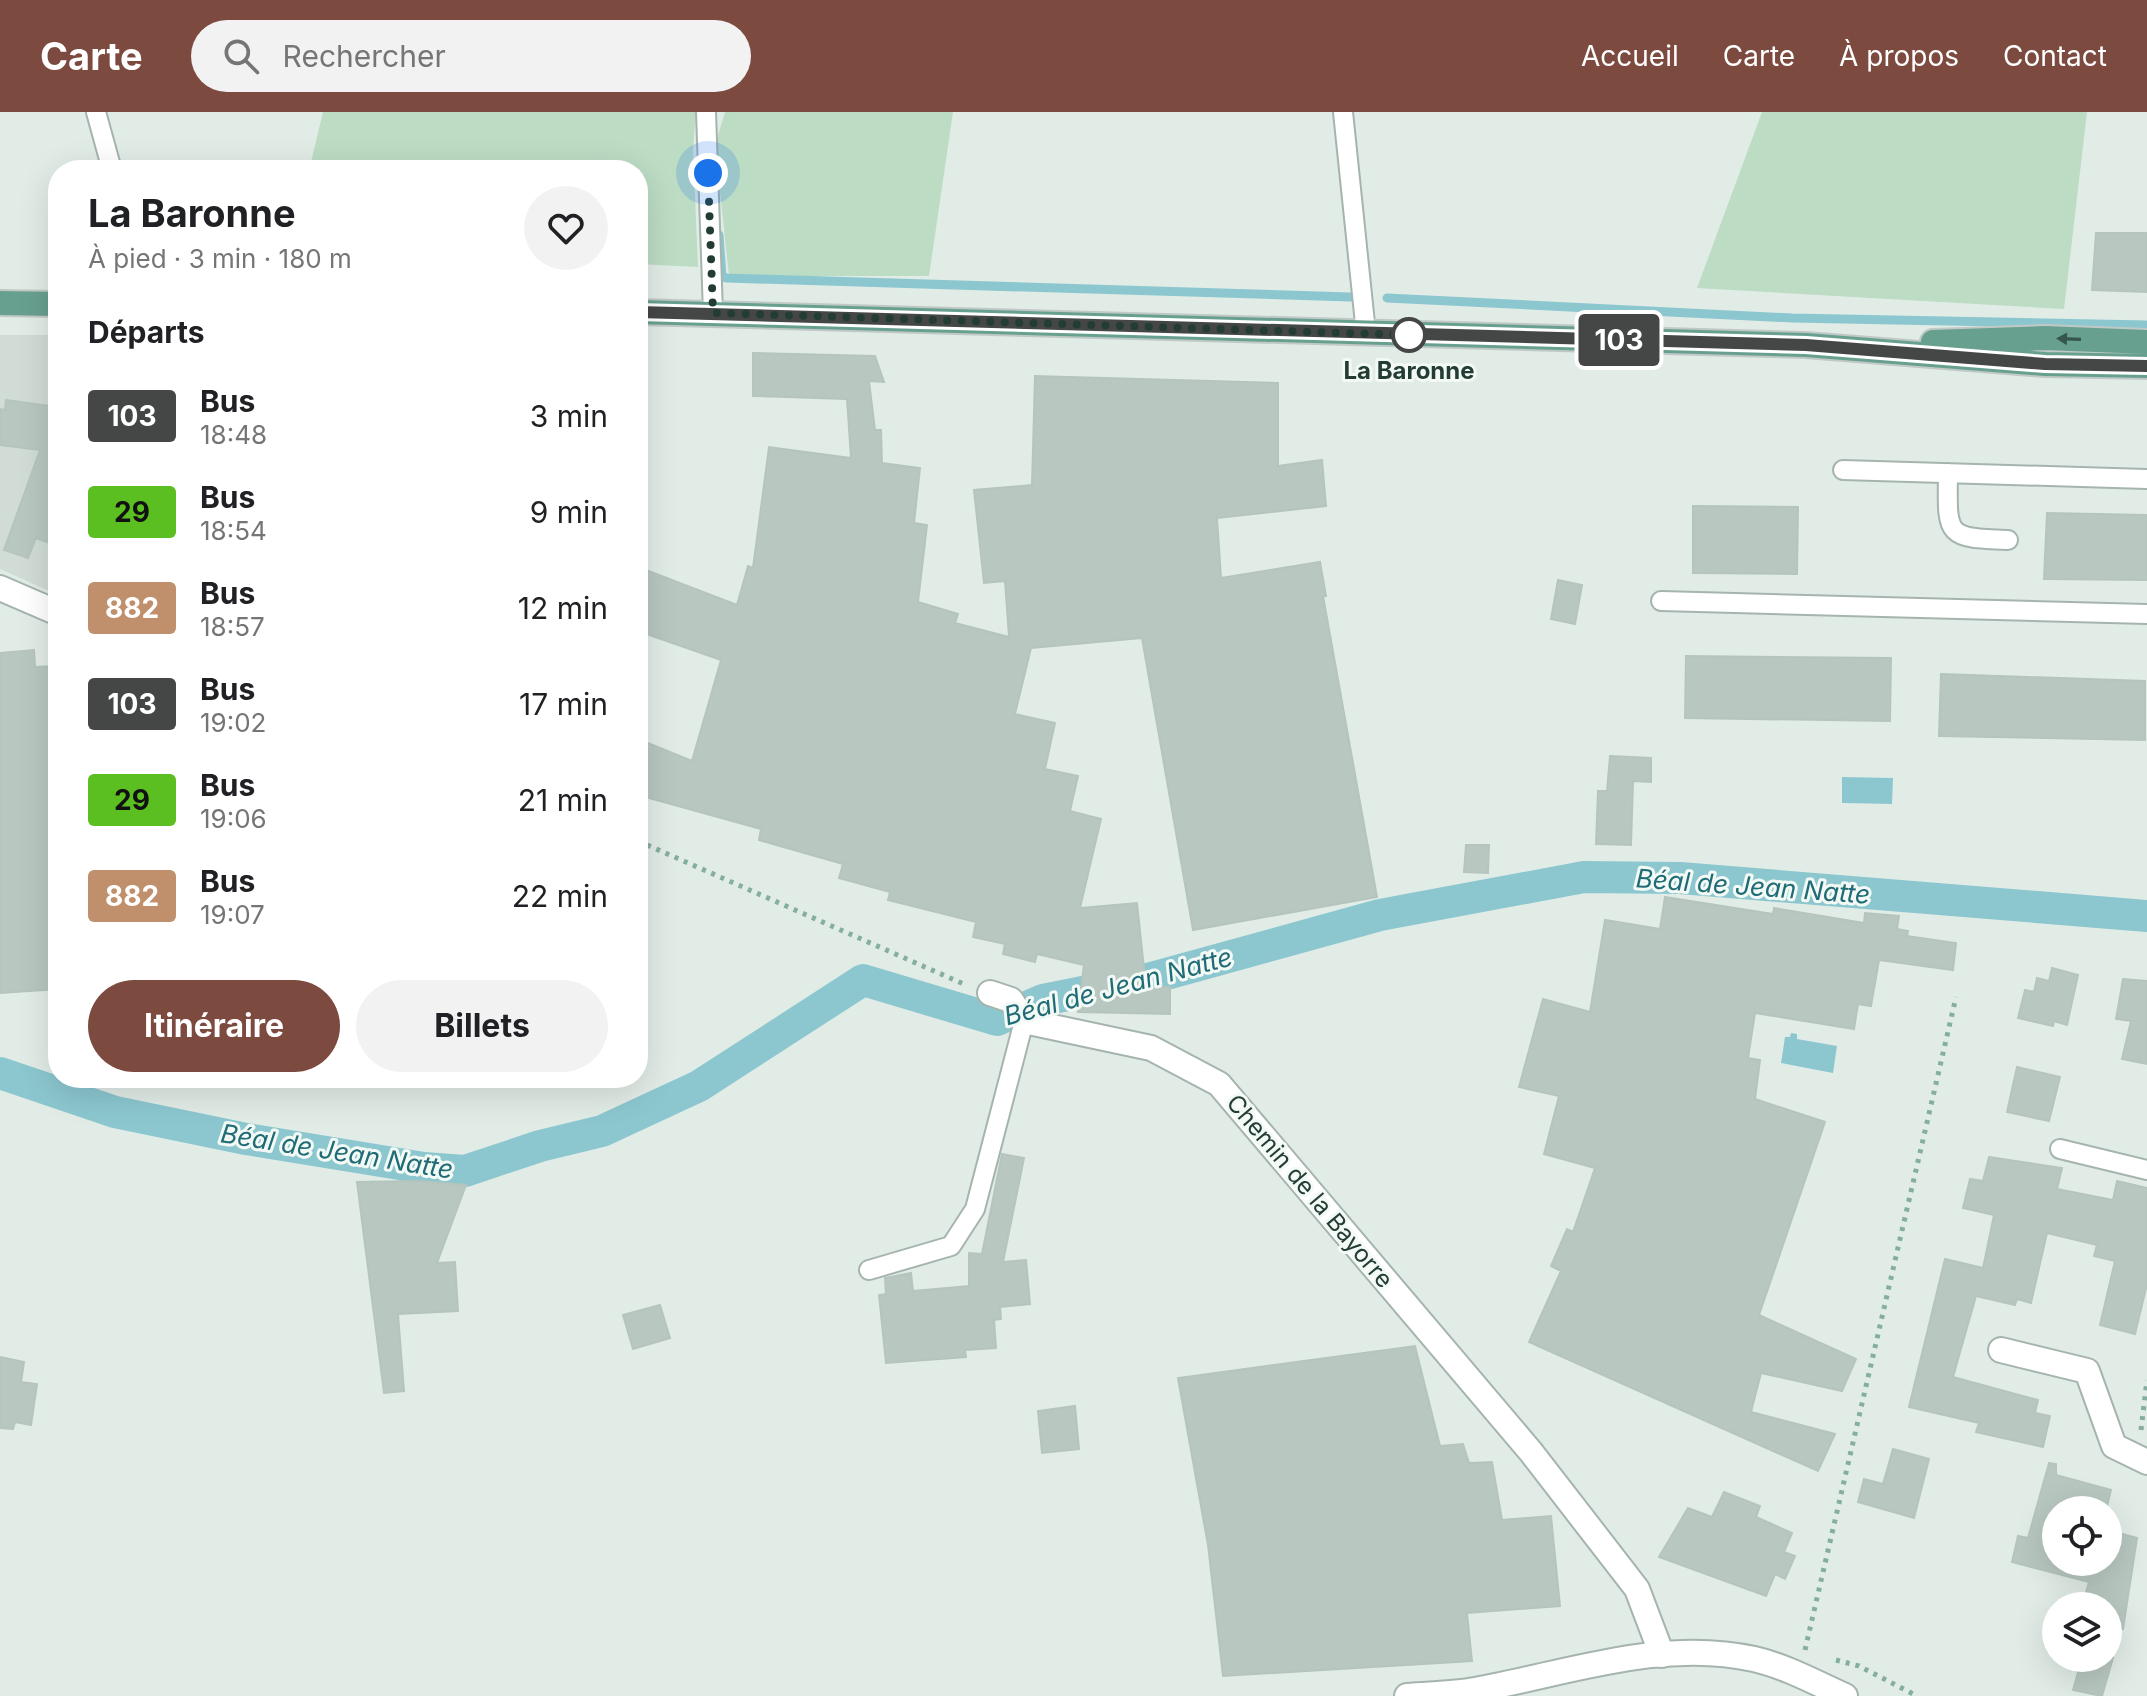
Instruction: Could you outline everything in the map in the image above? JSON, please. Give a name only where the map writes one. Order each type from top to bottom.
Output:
[{"type":"main road","points":[[0,303],[48,304]]},
{"type":"main road","points":[[648,312],[1806,345],[2045,364],[2147,366]]},
{"type":"main road","points":[[1806,345],[2045,338],[2147,342]]},
{"type":"street","points":[[0,588],[48,609]]},
{"type":"street","name":"Chemin de la Bayorre","points":[[1012,1008],[1151,1048],[1219,1084],[1531,1452],[1637,1589],[1662,1655]]},
{"type":"street","points":[[2001,1350],[2087,1371],[2114,1446],[2142,1460]]},
{"type":"street","points":[[1407,1696],[1472,1691],[1583,1666],[1662,1655],[1722,1654],[1757,1659],[1845,1696]]},
{"type":"lane","points":[[96,112],[109,160]]},
{"type":"lane","points":[[706,112],[713,313]]},
{"type":"lane","points":[[1343,112],[1366,333]]},
{"type":"lane","points":[[1843,470],[2147,479]]},
{"type":"lane","points":[[1948,473],[1947,510],[1954,530],[1964,539],[2008,540]]},
{"type":"lane","points":[[1661,601],[2147,614]]},
{"type":"lane","points":[[869,1270],[951,1246],[975,1209],[1012,1008]]},
{"type":"lane","points":[[2060,1149],[2147,1170]]},
{"type":"path","points":[[648,845],[1012,1008]]},
{"type":"path","points":[[1796,1674],[1837,1518],[1956,997]]},
{"type":"path","points":[[2142,1460],[2147,1380]]},
{"type":"shaded area","points":[[0,335],[48,335],[48,591],[0,569]]},
{"type":"green space","points":[[323,112],[696,112],[693,150],[698,267],[648,264],[648,160],[311,160]]},
{"type":"green space","points":[[725,112],[953,112],[929,276],[729,276],[715,145]]},
{"type":"green space","points":[[1762,112],[2087,112],[2064,309],[1697,288]]},
{"type":"water","points":[[1842,777],[1893,778],[1892,804],[1842,803]]},
{"type":"water","points":[[1791,1033],[1797,1034],[1797,1039],[1837,1046],[1833,1073],[1781,1063],[1785,1037],[1790,1037]]},
{"type":"building","points":[[2096,233],[2147,233],[2147,292],[2092,290]]},
{"type":"building","points":[[753,353],[875,356],[884,382],[869,381],[875,430],[881,430],[882,463],[920,468],[914,523],[927,525],[918,602],[958,614],[955,623],[1009,637],[1005,581],[984,583],[974,490],[1032,485],[1035,376],[1278,383],[1278,466],[1322,460],[1326,506],[1217,518],[1221,578],[1320,562],[1326,596],[1323,596],[1377,897],[1193,930],[1142,638],[1031,648],[1015,714],[1055,723],[1045,769],[1078,776],[1070,811],[1101,819],[1080,908],[1137,903],[1146,987],[1170,987],[1170,1014],[1078,1012],[1084,965],[1037,954],[1035,962],[1003,954],[1005,944],[973,937],[976,922],[888,900],[890,892],[839,878],[843,864],[759,840],[761,829],[648,798],[648,743],[692,761],[721,660],[648,634],[648,571],[737,605],[748,566],[753,568],[769,447],[851,458],[847,399],[753,396]]},
{"type":"building","points":[[6,400],[48,406],[48,542],[36,538],[28,558],[4,550],[40,450],[0,445],[0,409],[5,410]]},
{"type":"building","points":[[1693,506],[1798,507],[1797,574],[1693,573]]},
{"type":"building","points":[[2047,513],[2147,515],[2147,580],[2044,579]]},
{"type":"building","points":[[1558,580],[1582,585],[1575,624],[1551,619]]},
{"type":"building","points":[[34,650],[35,667],[48,666],[48,990],[0,993],[0,653]]},
{"type":"building","points":[[1686,656],[1891,658],[1890,721],[1685,718]]},
{"type":"building","points":[[1941,674],[2145,681],[2145,740],[1939,736]]},
{"type":"building","points":[[1610,756],[1651,758],[1651,782],[1633,781],[1631,845],[1596,844],[1598,791],[1607,791]]},
{"type":"building","points":[[1466,845],[1489,845],[1488,873],[1464,872]]},
{"type":"building","points":[[1665,897],[1773,914],[1774,908],[1864,923],[1865,913],[1899,916],[1897,929],[1908,931],[1907,936],[1956,943],[1953,970],[1879,960],[1871,1006],[1858,1004],[1854,1029],[1755,1013],[1748,1058],[1760,1060],[1755,1099],[1825,1122],[1759,1315],[1856,1359],[1842,1391],[1761,1373],[1751,1412],[1835,1434],[1818,1471],[1529,1342],[1561,1271],[1551,1266],[1567,1229],[1573,1232],[1595,1168],[1544,1154],[1559,1096],[1519,1087],[1543,999],[1590,1012],[1605,920],[1660,929]]},
{"type":"building","points":[[2052,968],[2078,975],[2067,1025],[2054,1021],[2053,1026],[2018,1018],[2025,990],[2034,992],[2037,978],[2049,981]]},
{"type":"building","points":[[2123,979],[2147,981],[2147,1064],[2122,1059],[2131,1021],[2116,1019]]},
{"type":"building","points":[[2017,1067],[2060,1077],[2049,1121],[2007,1112]]},
{"type":"building","points":[[1002,1154],[1024,1158],[1003,1262],[1026,1260],[1030,1304],[1000,1307],[1001,1319],[994,1320],[996,1348],[965,1350],[966,1357],[886,1363],[879,1295],[886,1294],[885,1278],[911,1273],[913,1291],[969,1286],[969,1253],[982,1254]]},
{"type":"building","points":[[1989,1157],[2062,1168],[2057,1189],[2113,1200],[2117,1181],[2147,1188],[2147,1284],[2135,1334],[2100,1325],[2115,1261],[2094,1256],[2097,1245],[2047,1233],[2031,1303],[2017,1299],[2015,1305],[1976,1296],[1953,1377],[2038,1400],[2035,1413],[2050,1416],[2043,1447],[1976,1432],[1979,1423],[1909,1407],[1945,1259],[1983,1268],[1994,1215],[1963,1208],[1970,1179],[1983,1181]]},
{"type":"building","points":[[417,1181],[466,1185],[437,1263],[455,1262],[458,1311],[398,1314],[404,1391],[384,1393],[357,1182]]},
{"type":"building","points":[[660,1305],[670,1338],[633,1349],[623,1315]]},
{"type":"building","points":[[1415,1346],[1440,1446],[1463,1444],[1469,1463],[1492,1462],[1502,1520],[1551,1516],[1560,1606],[1467,1613],[1472,1661],[1223,1676],[1208,1545],[1178,1378]]},
{"type":"building","points":[[0,1357],[24,1362],[21,1382],[37,1384],[31,1425],[15,1422],[13,1429],[0,1428]]},
{"type":"building","points":[[1075,1406],[1079,1449],[1042,1453],[1038,1411]]},
{"type":"building","points":[[1893,1449],[1929,1459],[1914,1518],[1858,1502],[1864,1479],[1883,1484]]},
{"type":"building","points":[[2049,1463],[2056,1464],[2056,1475],[2111,1490],[2110,1496],[2042,1496],[2042,1570],[2012,1562],[2018,1536],[2028,1538]]},
{"type":"building","points":[[1724,1492],[1760,1506],[1756,1517],[1792,1533],[1784,1552],[1795,1556],[1785,1579],[1775,1574],[1766,1596],[1659,1557],[1688,1508],[1712,1517]]},
{"type":"building","points":[[2122,1534],[2137,1538],[2123,1629],[2122,1592],[2086,1592],[2089,1582],[2066,1576],[2122,1576]]},
{"type":"building","points":[[2078,1672],[2109,1672],[2102,1696],[2073,1690]]},
{"type":"waterway","points":[[719,235],[722,277],[727,278],[1350,297]]},
{"type":"waterway","points":[[1387,298],[1792,318],[2147,325]]},
{"type":"waterway","name":"Béal de Jean Natte","points":[[0,1073],[115,1112],[246,1139],[424,1168],[465,1171],[540,1146],[602,1131],[699,1086],[863,980],[997,1020],[1043,1000],[1148,979],[1380,915],[1584,877],[1680,878],[2147,916]]},
{"type":"bus line","name":"103","points":[[648,312],[1806,345],[2045,364],[2147,366]]},
{"type":"place","name":"La Baronne","points":[[1409,335]]},
{"type":"route","points":[[708,173],[713,313],[1409,335]]}]
